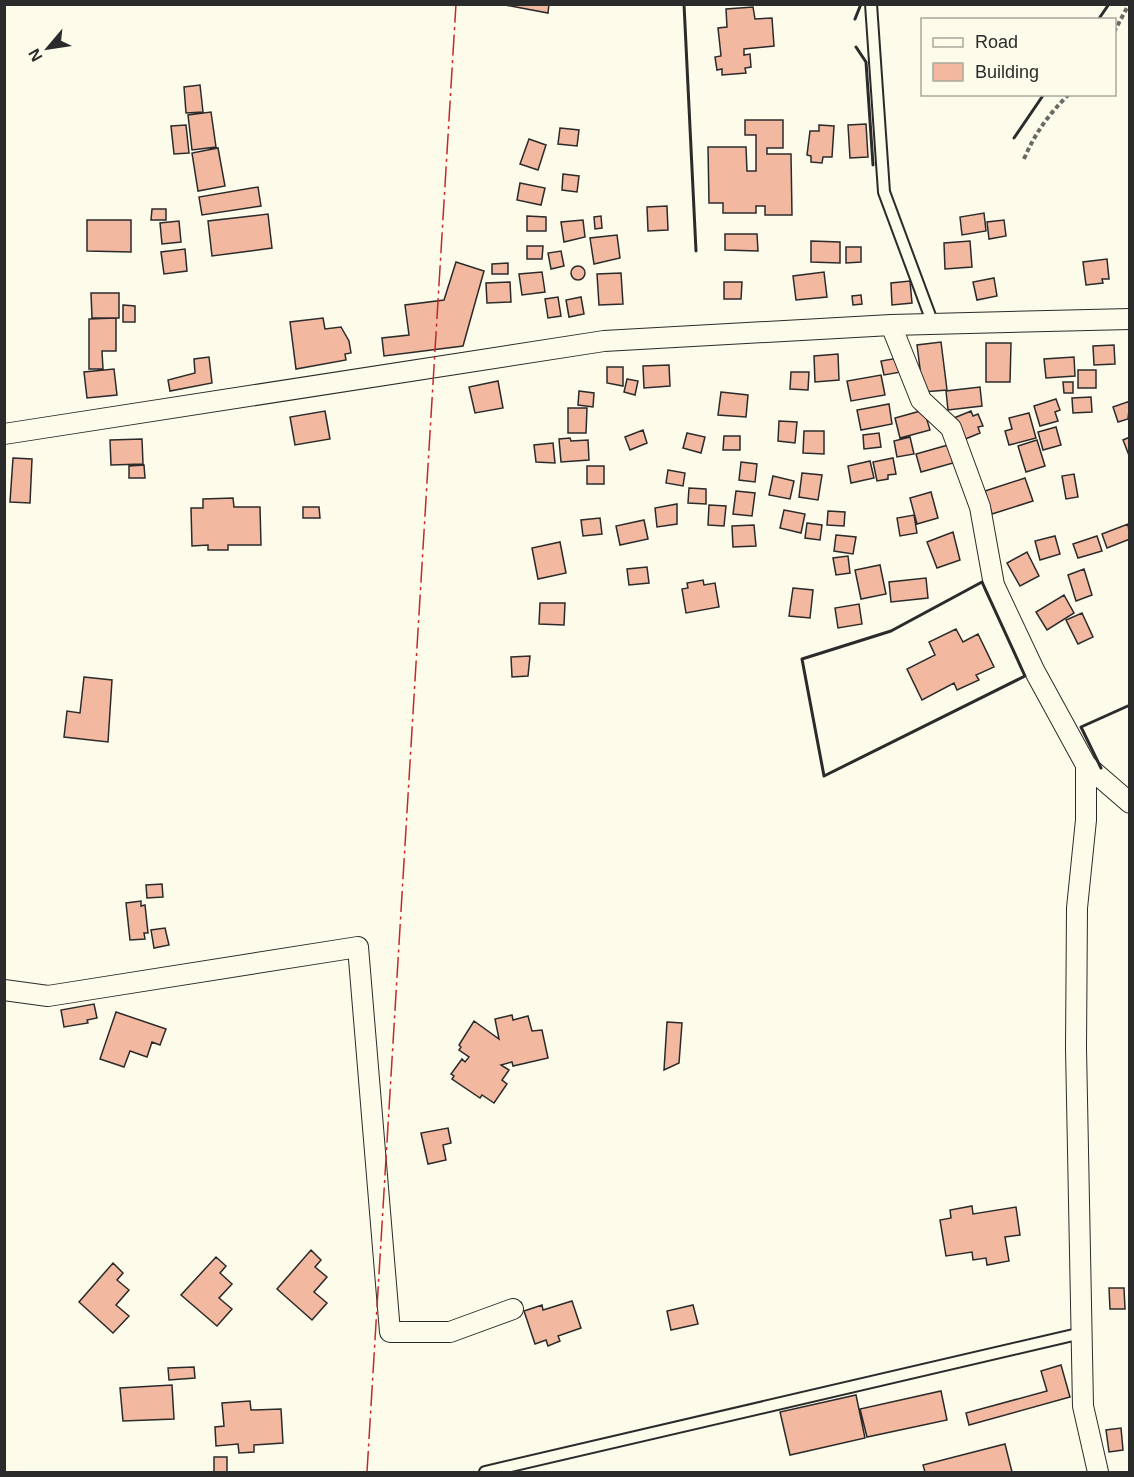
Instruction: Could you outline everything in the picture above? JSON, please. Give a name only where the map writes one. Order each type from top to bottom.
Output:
[{"type":"street","points":[[4,434],[604,341],[891,325],[1130,319]]},
{"type":"street","points":[[891,325],[921,400],[951,428],[980,507],[994,585],[1034,670],[1086,765],[1130,803]]},
{"type":"street","points":[[1086,765],[1086,820],[1077,908],[1075,1000],[1083,1406],[1098,1473]]},
{"type":"street","points":[[4,990],[48,996],[357,947],[390,1332],[450,1332],[513,1309]]},
{"type":"lane","points":[[871,4],[884,192],[933,324]]},
{"type":"lane","points":[[485,1473],[1082,1333]]},
{"type":"path","points":[[1116,28],[1129,4]]},
{"type":"path","points":[[1024,159],[1035,133],[1053,110],[1068,96]]},
{"type":"building","points":[[500,4],[549,4],[548,13]]},
{"type":"building","points":[[753,7],[755,19],[772,18],[774,46],[744,49],[744,55],[750,54],[751,67],[745,68],[746,73],[722,75],[722,69],[717,70],[715,57],[721,56],[718,28],[727,27],[726,9]]},
{"type":"building","points":[[200,85],[203,112],[186,113],[184,87]]},
{"type":"building","points":[[211,112],[216,147],[192,150],[188,115]]},
{"type":"building","points":[[745,120],[783,120],[783,148],[767,148],[767,154],[791,154],[792,215],[765,215],[765,206],[756,206],[756,213],[723,213],[723,203],[709,203],[708,147],[746,147],[747,171],[756,171],[756,135],[745,135]]},
{"type":"building","points":[[866,124],[868,157],[850,158],[848,125]]},
{"type":"building","points":[[186,125],[189,153],[174,154],[171,126]]},
{"type":"building","points":[[819,125],[834,126],[832,157],[823,157],[822,163],[811,162],[811,156],[807,155],[810,131],[819,131]]},
{"type":"building","points":[[560,128],[579,130],[577,146],[558,144]]},
{"type":"building","points":[[529,139],[546,145],[538,170],[520,164]]},
{"type":"building","points":[[218,148],[225,186],[198,191],[192,153]]},
{"type":"building","points":[[563,174],[579,176],[577,192],[562,190]]},
{"type":"building","points":[[520,183],[545,188],[541,205],[517,200]]},
{"type":"building","points":[[258,187],[261,206],[202,215],[199,197]]},
{"type":"building","points":[[667,206],[668,230],[648,231],[647,207]]},
{"type":"building","points":[[152,209],[166,209],[166,220],[151,220]]},
{"type":"building","points":[[984,213],[986,231],[962,235],[960,217]]},
{"type":"building","points":[[268,214],[272,248],[212,256],[208,221]]},
{"type":"building","points":[[527,216],[546,217],[546,231],[527,231]]},
{"type":"building","points":[[601,216],[602,228],[595,229],[594,217]]},
{"type":"building","points":[[87,220],[131,220],[131,252],[87,251]]},
{"type":"building","points":[[583,220],[585,237],[564,242],[561,222]]},
{"type":"building","points":[[1004,220],[1006,236],[989,239],[987,222]]},
{"type":"building","points":[[179,221],[181,242],[162,244],[160,223]]},
{"type":"building","points":[[725,234],[757,234],[758,251],[725,250]]},
{"type":"building","points":[[617,235],[620,258],[594,264],[590,238]]},
{"type":"building","points":[[811,241],[840,242],[840,263],[811,262]]},
{"type":"building","points":[[970,241],[972,267],[945,269],[944,243]]},
{"type":"building","points":[[527,246],[543,246],[542,259],[527,259]]},
{"type":"building","points":[[846,247],[861,247],[861,262],[846,263]]},
{"type":"building","points":[[185,249],[187,271],[164,274],[161,252]]},
{"type":"building","points":[[561,251],[564,266],[551,269],[548,253]]},
{"type":"building","points":[[1107,259],[1109,279],[1102,279],[1103,283],[1086,285],[1083,262]]},
{"type":"building","points":[[456,262],[484,271],[463,346],[384,356],[382,338],[409,335],[405,305],[444,300]]},
{"type":"building","points":[[508,263],[508,274],[492,274],[492,264]]},
{"type":"building","points":[[578,266],[583,268],[585,273],[583,278],[578,280],[573,278],[571,273],[573,268]]},
{"type":"building","points":[[542,272],[545,292],[522,295],[519,274]]},
{"type":"building","points":[[824,272],[827,297],[796,300],[793,276]]},
{"type":"building","points":[[621,273],[623,304],[599,305],[597,274]]},
{"type":"building","points":[[994,278],[997,296],[977,300],[973,282]]},
{"type":"building","points":[[910,281],[912,303],[892,305],[891,283]]},
{"type":"building","points":[[510,282],[511,302],[487,303],[486,283]]},
{"type":"building","points":[[724,282],[742,282],[741,299],[724,299]]},
{"type":"building","points":[[91,293],[119,293],[119,318],[92,318]]},
{"type":"building","points":[[861,295],[862,304],[853,305],[852,296]]},
{"type":"building","points":[[558,297],[561,316],[548,318],[545,299]]},
{"type":"building","points":[[581,297],[584,314],[569,317],[566,300]]},
{"type":"building","points":[[123,305],[135,306],[135,322],[123,322]]},
{"type":"building","points":[[116,318],[116,351],[102,351],[103,369],[89,369],[89,319]]},
{"type":"building","points":[[323,318],[325,329],[341,327],[349,341],[351,353],[345,354],[346,360],[296,369],[290,322]]},
{"type":"building","points":[[941,342],[947,390],[923,392],[917,345]]},
{"type":"building","points":[[986,343],[1011,343],[1010,382],[986,382]]},
{"type":"building","points":[[1114,345],[1115,364],[1094,365],[1093,346]]},
{"type":"building","points":[[838,354],[839,380],[815,382],[814,356]]},
{"type":"building","points":[[209,357],[212,383],[170,391],[168,380],[195,373],[194,359]]},
{"type":"building","points":[[1074,357],[1075,376],[1046,378],[1044,359]]},
{"type":"building","points":[[898,358],[901,372],[884,375],[881,361]]},
{"type":"building","points":[[669,365],[670,386],[644,388],[643,366]]},
{"type":"building","points":[[607,367],[623,367],[623,386],[607,383]]},
{"type":"building","points":[[114,369],[117,395],[87,398],[84,372]]},
{"type":"building","points":[[1078,370],[1096,370],[1096,388],[1078,388]]},
{"type":"building","points":[[791,372],[809,372],[808,390],[790,389]]},
{"type":"building","points":[[881,375],[885,395],[851,401],[847,381]]},
{"type":"building","points":[[627,379],[638,381],[635,395],[624,392]]},
{"type":"building","points":[[498,381],[503,408],[475,413],[469,387]]},
{"type":"building","points":[[1063,382],[1073,382],[1073,393],[1064,393]]},
{"type":"building","points":[[980,387],[982,406],[948,410],[946,391]]},
{"type":"building","points":[[579,391],[594,393],[593,407],[578,405]]},
{"type":"building","points":[[721,392],[748,395],[746,417],[718,415]]},
{"type":"building","points":[[1091,397],[1092,412],[1073,413],[1072,398]]},
{"type":"building","points":[[1056,399],[1060,410],[1055,412],[1058,421],[1040,426],[1034,406]]},
{"type":"building","points":[[1130,401],[1128,419],[1118,422],[1113,407]]},
{"type":"building","points":[[889,404],[892,424],[861,430],[857,410]]},
{"type":"building","points":[[568,408],[587,408],[586,433],[568,433]]},
{"type":"building","points":[[924,410],[930,430],[900,438],[895,418]]},
{"type":"building","points":[[325,411],[330,439],[295,445],[290,417]]},
{"type":"building","points":[[971,411],[973,416],[978,414],[983,426],[978,427],[980,433],[963,440],[954,418]]},
{"type":"building","points":[[1029,413],[1036,438],[1009,445],[1005,431],[1012,429],[1009,418]]},
{"type":"building","points":[[779,421],[797,422],[795,443],[778,441]]},
{"type":"building","points":[[1056,427],[1061,445],[1043,450],[1038,432]]},
{"type":"building","points":[[643,430],[647,443],[630,450],[625,437]]},
{"type":"building","points":[[804,431],[824,431],[824,454],[803,453]]},
{"type":"building","points":[[687,433],[705,437],[701,453],[683,448]]},
{"type":"building","points":[[879,433],[881,447],[864,449],[863,435]]},
{"type":"building","points":[[724,436],[740,436],[740,450],[723,450]]},
{"type":"building","points":[[910,437],[914,454],[897,457],[894,441]]},
{"type":"building","points":[[1130,437],[1130,458],[1123,440]]},
{"type":"building","points":[[570,438],[571,441],[588,440],[589,460],[561,462],[559,439]]},
{"type":"building","points":[[142,439],[143,464],[111,465],[110,440]]},
{"type":"building","points":[[1037,440],[1045,466],[1026,472],[1018,446]]},
{"type":"building","points":[[553,443],[555,463],[536,462],[534,445]]},
{"type":"building","points":[[948,445],[953,463],[921,472],[916,454]]},
{"type":"building","points":[[13,458],[32,459],[30,503],[10,502]]},
{"type":"building","points":[[893,458],[896,474],[888,475],[888,479],[877,481],[873,462]]},
{"type":"building","points":[[870,461],[874,478],[851,483],[848,466]]},
{"type":"building","points":[[741,462],[757,464],[755,482],[739,480]]},
{"type":"building","points":[[144,465],[145,478],[129,478],[129,466]]},
{"type":"building","points":[[587,466],[604,466],[604,484],[587,484]]},
{"type":"building","points":[[668,470],[685,473],[683,486],[666,483]]},
{"type":"building","points":[[802,473],[822,475],[818,500],[799,497]]},
{"type":"building","points":[[1074,474],[1078,497],[1066,499],[1062,476]]},
{"type":"building","points":[[773,476],[794,481],[790,499],[769,495]]},
{"type":"building","points":[[1025,478],[1033,501],[992,514],[985,491]]},
{"type":"building","points":[[689,488],[706,489],[706,504],[688,503]]},
{"type":"building","points":[[736,491],[755,493],[752,516],[733,514]]},
{"type":"building","points":[[931,492],[938,518],[917,524],[910,498]]},
{"type":"building","points":[[233,498],[234,507],[260,507],[261,545],[228,545],[228,550],[208,550],[208,545],[192,546],[191,508],[203,508],[203,499]]},
{"type":"building","points":[[677,504],[677,524],[657,527],[655,508]]},
{"type":"building","points":[[709,505],[726,506],[724,526],[708,525]]},
{"type":"building","points":[[303,507],[319,507],[320,518],[303,518]]},
{"type":"building","points":[[784,510],[805,514],[801,533],[780,528]]},
{"type":"building","points":[[828,511],[845,512],[844,526],[827,525]]},
{"type":"building","points":[[914,515],[917,533],[900,536],[897,518]]},
{"type":"building","points":[[600,518],[602,534],[583,536],[581,520]]},
{"type":"building","points":[[644,520],[648,539],[620,545],[616,526]]},
{"type":"building","points":[[807,523],[822,525],[820,540],[805,538]]},
{"type":"building","points":[[1128,524],[1130,539],[1107,548],[1102,534]]},
{"type":"building","points":[[754,525],[756,546],[733,547],[732,526]]},
{"type":"building","points":[[953,532],[960,560],[937,568],[927,542]]},
{"type":"building","points":[[836,535],[856,537],[853,554],[834,551]]},
{"type":"building","points":[[1055,536],[1060,554],[1040,560],[1035,541]]},
{"type":"building","points":[[1097,536],[1102,551],[1078,558],[1073,544]]},
{"type":"building","points":[[560,542],[566,573],[538,579],[532,548]]},
{"type":"building","points":[[1027,552],[1039,576],[1020,586],[1007,563]]},
{"type":"building","points":[[848,556],[850,573],[836,575],[833,558]]},
{"type":"building","points":[[880,565],[886,594],[861,599],[855,570]]},
{"type":"building","points":[[647,567],[649,583],[629,585],[627,569]]},
{"type":"building","points":[[1084,569],[1092,595],[1076,601],[1068,575]]},
{"type":"building","points":[[926,578],[928,598],[891,602],[889,582]]},
{"type":"building","points":[[703,580],[704,585],[715,583],[719,607],[686,613],[682,589],[688,588],[687,583]]},
{"type":"building","points":[[793,588],[813,590],[810,618],[789,616]]},
{"type":"building","points":[[1064,595],[1074,613],[1047,630],[1036,612]]},
{"type":"building","points":[[540,603],[565,603],[564,625],[539,624]]},
{"type":"building","points":[[859,604],[862,624],[838,628],[835,608]]},
{"type":"building","points":[[1082,613],[1093,637],[1078,644],[1066,620]]},
{"type":"building","points":[[956,629],[963,642],[978,634],[994,667],[976,675],[979,680],[957,690],[954,683],[922,700],[907,669],[935,655],[929,642]]},
{"type":"building","points":[[530,656],[528,676],[512,677],[511,657]]},
{"type":"building","points":[[84,677],[112,680],[108,742],[64,737],[67,711],[80,713]]},
{"type":"building","points":[[162,884],[163,897],[147,898],[146,885]]},
{"type":"building","points":[[141,901],[141,906],[145,905],[148,933],[144,933],[145,939],[130,940],[126,903]]},
{"type":"building","points":[[165,928],[169,945],[154,948],[151,930]]},
{"type":"building","points":[[94,1004],[97,1018],[87,1020],[88,1023],[64,1027],[61,1010]]},
{"type":"building","points":[[116,1012],[166,1029],[160,1045],[152,1042],[147,1057],[130,1051],[124,1067],[100,1059]]},
{"type":"building","points":[[512,1015],[513,1020],[528,1016],[532,1031],[542,1030],[548,1058],[513,1066],[512,1062],[501,1065],[509,1070],[502,1080],[507,1084],[494,1103],[482,1095],[480,1098],[452,1079],[454,1076],[451,1074],[462,1059],[465,1062],[469,1057],[459,1050],[461,1047],[459,1045],[474,1021],[499,1039],[495,1019]]},
{"type":"building","points":[[667,1022],[682,1023],[679,1063],[664,1070]]},
{"type":"building","points":[[448,1128],[451,1143],[443,1145],[446,1160],[428,1164],[421,1133]]},
{"type":"building","points":[[972,1206],[973,1214],[1016,1207],[1020,1235],[1005,1237],[1009,1261],[987,1265],[986,1258],[973,1260],[972,1252],[946,1256],[940,1220],[951,1218],[950,1210]]},
{"type":"building","points":[[311,1250],[321,1260],[315,1267],[327,1277],[314,1292],[327,1303],[312,1320],[277,1289]]},
{"type":"building","points":[[216,1257],[226,1266],[220,1273],[232,1284],[219,1298],[232,1309],[217,1326],[181,1295]]},
{"type":"building","points":[[113,1263],[123,1273],[117,1280],[129,1290],[116,1305],[129,1316],[113,1333],[79,1302]]},
{"type":"building","points":[[1109,1288],[1124,1288],[1125,1309],[1110,1309]]},
{"type":"building","points":[[572,1301],[581,1328],[558,1336],[560,1341],[548,1346],[546,1340],[535,1344],[524,1311],[542,1305],[543,1310]]},
{"type":"building","points":[[693,1305],[698,1324],[671,1330],[667,1311]]},
{"type":"building","points":[[1061,1365],[1070,1397],[969,1425],[966,1413],[1047,1391],[1041,1371]]},
{"type":"building","points":[[194,1367],[195,1378],[169,1380],[168,1368]]},
{"type":"building","points":[[172,1385],[174,1419],[123,1421],[120,1388]]},
{"type":"building","points":[[941,1391],[947,1420],[867,1437],[860,1409]]},
{"type":"building","points":[[856,1395],[865,1438],[790,1455],[780,1412]]},
{"type":"building","points":[[250,1401],[251,1410],[281,1409],[283,1443],[254,1445],[254,1452],[239,1453],[238,1444],[216,1446],[215,1427],[224,1426],[222,1403]]},
{"type":"building","points":[[1121,1428],[1123,1450],[1109,1452],[1106,1430]]},
{"type":"building","points":[[1005,1444],[1012,1472],[925,1472],[923,1465]]},
{"type":"building","points":[[214,1457],[227,1457],[227,1472],[214,1472]]},
{"type":"wall","points":[[684,4],[696,251]]},
{"type":"wall","points":[[855,19],[861,4]]},
{"type":"wall","points":[[1099,18],[1109,4]]},
{"type":"wall","points":[[856,47],[866,62],[873,165]]},
{"type":"wall","points":[[1014,138],[1043,96]]},
{"type":"wall","points":[[982,582],[1025,676],[824,776],[802,659],[891,631],[982,582]]},
{"type":"wall","points":[[1101,768],[1081,727],[1130,705]]},
{"type":"power","points":[[367,1472],[456,4]]}]
